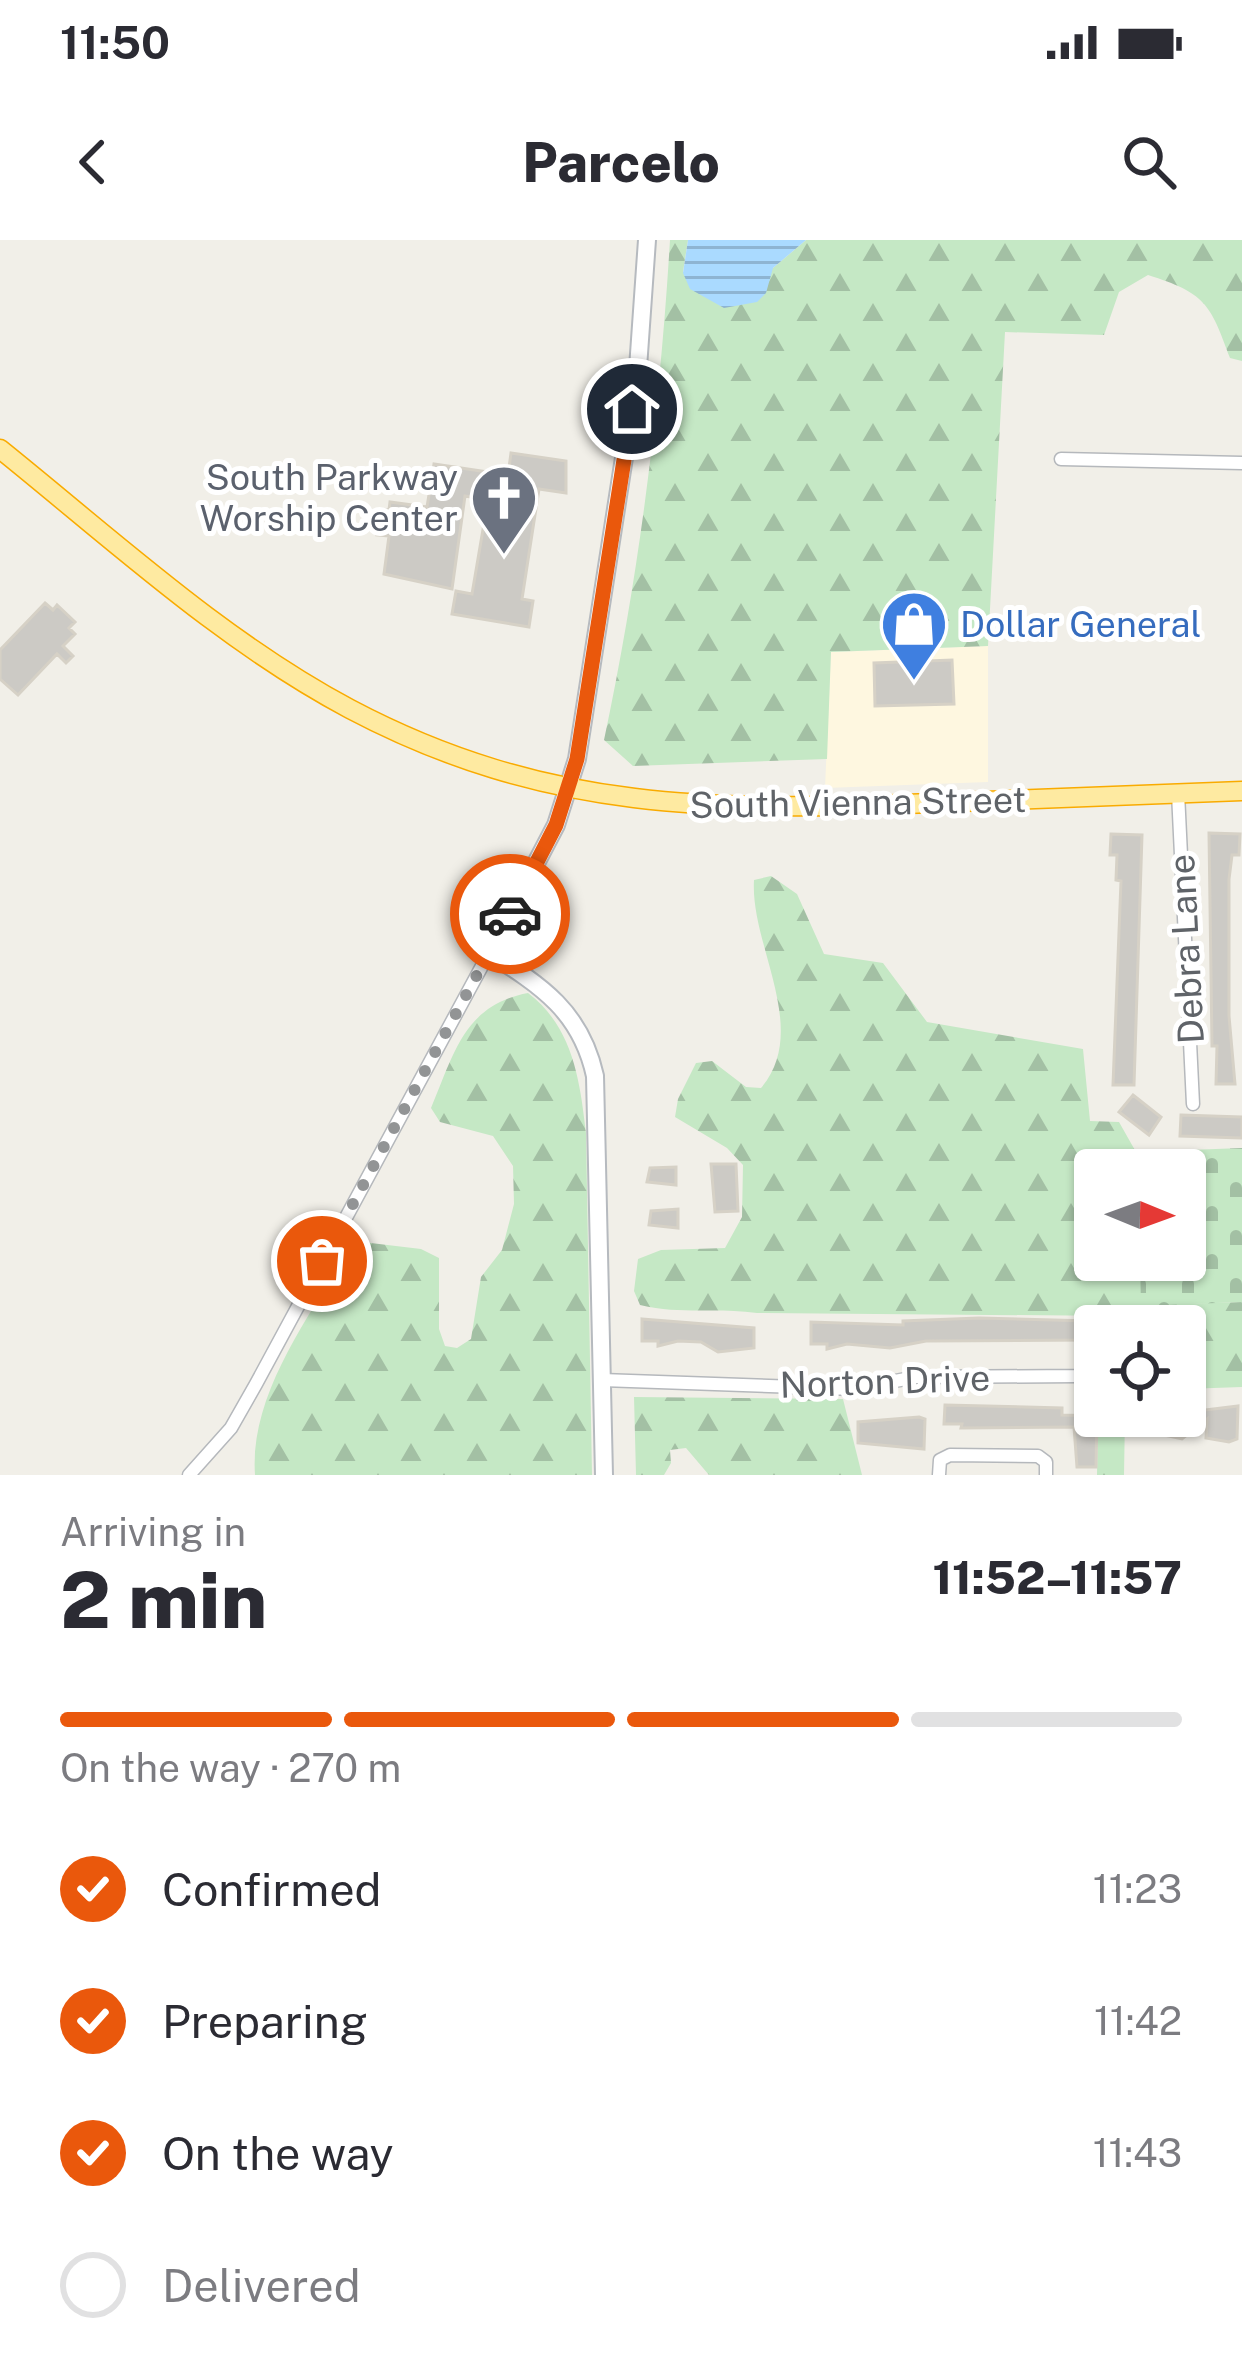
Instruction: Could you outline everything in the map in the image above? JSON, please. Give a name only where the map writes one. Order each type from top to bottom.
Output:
[{"type":"highway","name":"South Vienna Street","points":[[0,449],[224,628],[300,680],[442,751],[568,789],[663,805],[750,809],[1242,791]]},
{"type":"main road","points":[[604,1475],[597,1108],[590,1051],[563,1004],[489,953],[556,825],[568,789],[597,643],[638,368],[647,240]]},
{"type":"street","points":[[1061,459],[1242,464]]},
{"type":"street","name":"Debra Lane","points":[[1178,793],[1193,1104]]},
{"type":"street","points":[[189,1475],[231,1428],[489,953]]},
{"type":"street","name":"Norton Drive","points":[[602,1380],[854,1388],[916,1377],[1074,1376]]},
{"type":"street","points":[[939,1475],[940,1460],[950,1455],[1042,1457],[1046,1475]]},
{"type":"shaded area","points":[[988,646],[988,782],[825,788],[831,652]]},
{"type":"green space","points":[[670,240],[688,240],[683,272],[773,268],[806,240],[1242,240],[1242,361],[1230,358],[1203,303],[1182,288],[1148,275],[1119,292],[1104,335],[1005,332],[988,646],[831,652],[827,759],[633,766],[604,740],[646,491]]},
{"type":"green space","points":[[771,876],[797,894],[824,954],[883,963],[927,1022],[1083,1049],[1090,1121],[1119,1122],[1134,1149],[1074,1149],[1074,1281],[1141,1281],[1142,1305],[1074,1305],[1074,1316],[757,1313],[640,1305],[634,1291],[638,1259],[661,1250],[725,1248],[742,1217],[743,1165],[727,1148],[675,1117],[678,1099],[696,1063],[712,1061],[746,1087],[761,1088],[775,1065],[780,1014],[760,932],[754,880]]},
{"type":"green space","points":[[528,993],[565,1039],[584,1113],[592,1475],[255,1475],[262,1413],[273,1383],[354,1241],[421,1249],[439,1258],[439,1329],[445,1346],[457,1348],[471,1339],[481,1277],[502,1250],[514,1204],[513,1166],[493,1136],[440,1122],[431,1108],[455,1051],[475,1020],[506,999]]},
{"type":"green space","points":[[1242,1148],[1242,1302],[1141,1305],[1140,1281],[1206,1281],[1206,1149]]},
{"type":"green space","points":[[1242,1302],[1242,1387],[1206,1388],[1206,1305],[1142,1305]]},
{"type":"green space","points":[[634,1397],[843,1399],[862,1475],[709,1475],[686,1448],[670,1450],[671,1463],[664,1475],[636,1475]]},
{"type":"green space","points":[[1098,1437],[1125,1437],[1124,1475],[1097,1475]]},
{"type":"water","points":[[688,240],[806,240],[773,268],[766,293],[757,302],[724,308],[690,289],[683,273]]},
{"type":"building","points":[[511,453],[566,461],[566,493],[539,489],[522,599],[533,601],[529,627],[452,614],[456,591],[472,594],[488,500],[465,496],[452,589],[384,574],[389,536],[377,535],[381,509],[389,510],[390,502],[427,507],[434,464],[508,475]]},
{"type":"building","points":[[45,603],[53,610],[57,605],[75,622],[69,628],[75,634],[63,646],[73,656],[66,663],[57,654],[18,695],[0,679],[0,650]]},
{"type":"building","name":"Dollar General","points":[[952,660],[954,704],[875,706],[874,663]]},
{"type":"building","points":[[1209,833],[1240,834],[1239,855],[1232,855],[1229,879],[1229,1016],[1235,1084],[1216,1084],[1217,1046],[1212,1046]]},
{"type":"building","points":[[1111,834],[1142,835],[1134,1085],[1113,1085],[1121,881],[1116,880],[1117,855],[1110,855]]},
{"type":"building","points":[[1133,1095],[1161,1117],[1149,1135],[1119,1112]]},
{"type":"building","points":[[1181,1115],[1242,1117],[1242,1138],[1180,1136]]},
{"type":"building","points":[[711,1164],[736,1164],[738,1211],[715,1212]]},
{"type":"building","points":[[676,1167],[676,1185],[647,1182],[650,1168]]},
{"type":"building","points":[[678,1209],[678,1228],[649,1225],[651,1211]]},
{"type":"building","points":[[642,1319],[754,1328],[754,1348],[718,1352],[701,1342],[678,1341],[658,1346],[658,1341],[642,1341]]},
{"type":"building","points":[[903,1321],[1074,1321],[1074,1340],[926,1341],[890,1348],[847,1344],[827,1349],[827,1344],[811,1344],[811,1322],[903,1325]]},
{"type":"building","points":[[945,1405],[1062,1408],[1062,1415],[1074,1415],[1074,1427],[961,1428],[962,1424],[944,1424]]},
{"type":"building","points":[[1238,1406],[1237,1439],[1206,1438],[1206,1410]]},
{"type":"building","points":[[925,1419],[924,1449],[858,1443],[858,1422]]},
{"type":"building","points":[[1075,1437],[1097,1437],[1096,1467],[1077,1467]]},
{"type":"way so far","points":[[322,1261],[510,914]]},
{"type":"place","name":"South Parkway Worship Center","points":[[504,557]]},
{"type":"place","name":"Dollar General","points":[[914,683]]},
{"type":"route","points":[[510,914],[556,825],[577,759],[632,409]]}]
